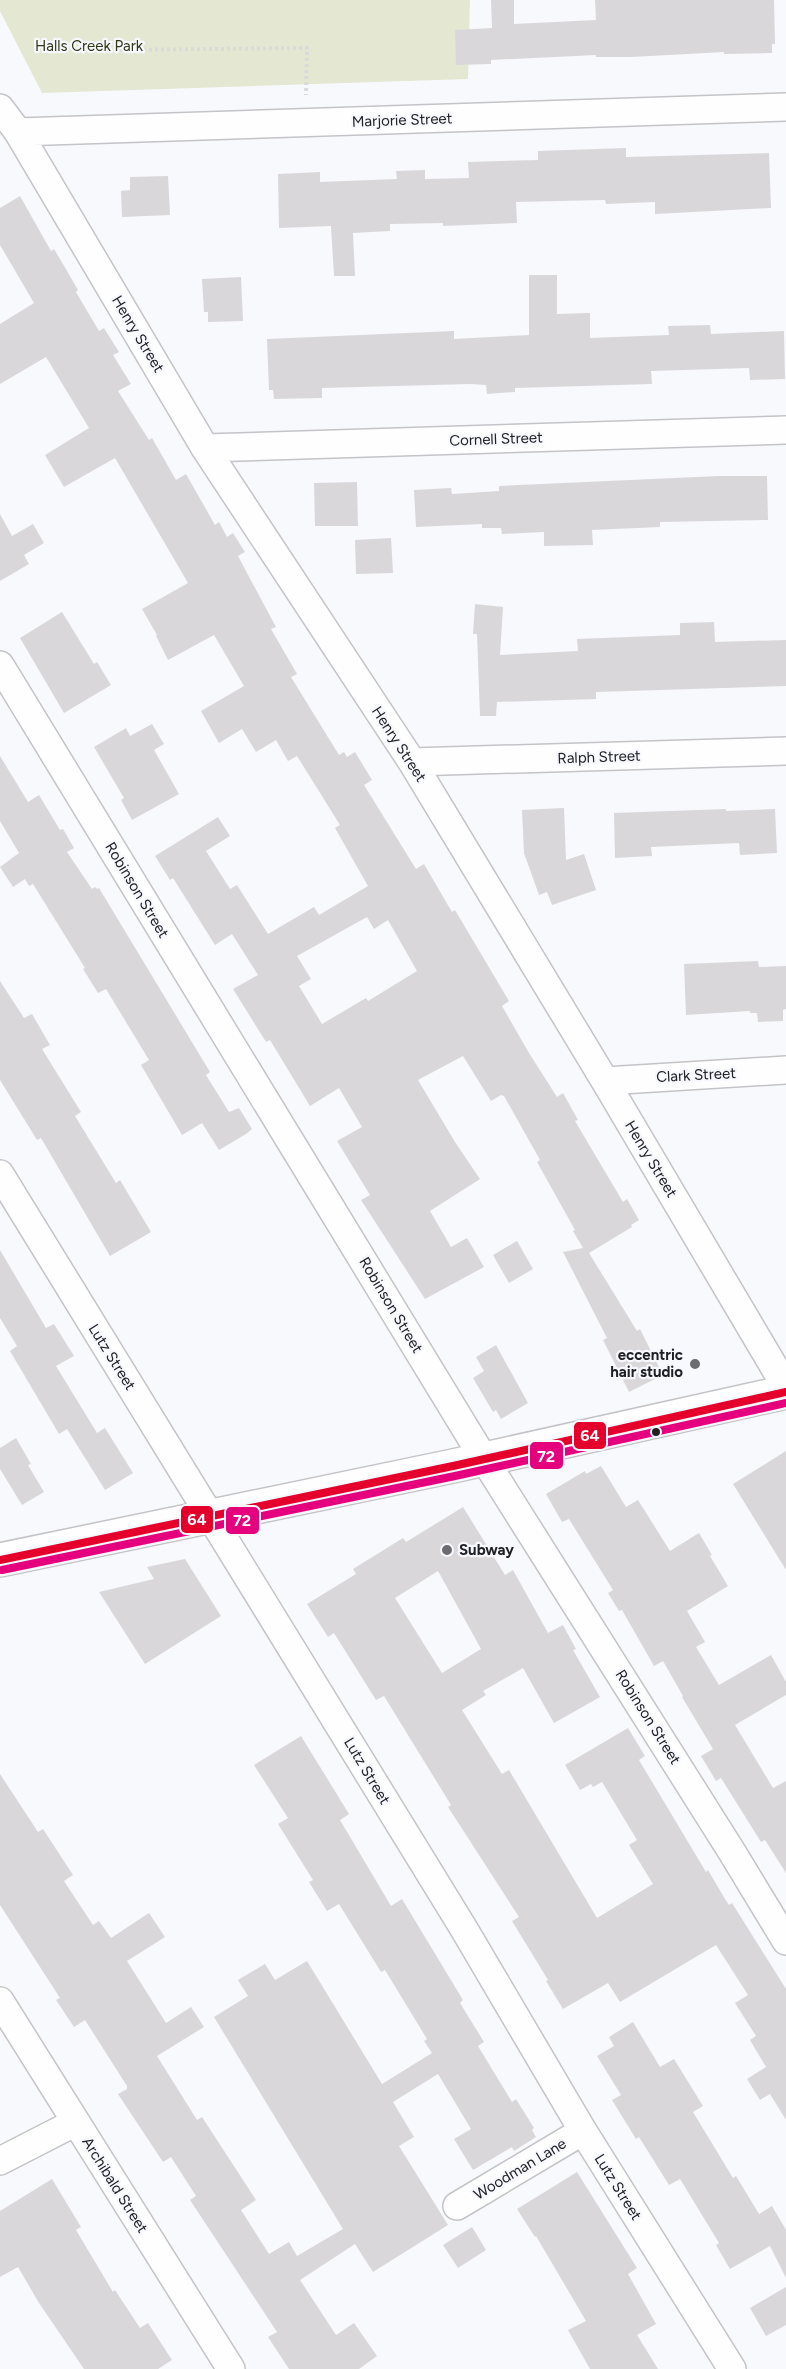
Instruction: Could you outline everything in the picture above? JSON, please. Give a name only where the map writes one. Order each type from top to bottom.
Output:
[{"type":"main road","points":[[0,1560],[484,1459],[786,1392]]},
{"type":"street","name":"Marjorie Street","points":[[18,132],[786,107]]},
{"type":"street","name":"Henry Street","points":[[0,108],[18,132],[205,448],[412,762],[605,1081],[786,1387]]},
{"type":"street","name":"Cornell Street","points":[[205,448],[786,430]]},
{"type":"street","name":"Robinson Street","points":[[0,665],[484,1459],[732,1851],[786,1941]]},
{"type":"street","name":"Ralph Street","points":[[412,762],[786,751]]},
{"type":"street","name":"Clark Street","points":[[605,1081],[786,1070]]},
{"type":"street","name":"Lutz Street","points":[[0,1174],[464,1929],[583,2131],[732,2369]]},
{"type":"street","name":"Archibald Street","points":[[0,2001],[231,2369]]},
{"type":"street","points":[[0,2161],[76,2122]]},
{"type":"street","name":"Woodman Lane","points":[[457,2206],[583,2131]]},
{"type":"path","points":[[119,50],[307,48],[305,123]]},
{"type":"green space","name":"Halls Creek Park","points":[[0,0],[470,0],[468,79],[42,93],[0,11]]},
{"type":"building","points":[[491,0],[514,0],[514,24],[596,20],[595,0],[774,0],[775,44],[772,44],[772,53],[724,54],[724,52],[632,57],[596,57],[596,55],[491,60],[491,64],[456,65],[455,30],[492,28]]},
{"type":"building","points":[[626,148],[626,157],[769,153],[771,208],[655,214],[655,202],[606,204],[605,200],[516,202],[517,223],[443,226],[443,223],[390,224],[390,231],[353,233],[355,276],[334,276],[331,226],[279,228],[278,174],[320,172],[320,182],[397,179],[396,171],[425,170],[425,179],[469,178],[468,162],[538,160],[538,151]]},
{"type":"building","points":[[168,176],[170,215],[122,217],[121,191],[130,190],[130,177]]},
{"type":"building","points":[[20,196],[51,251],[54,249],[63,264],[78,290],[76,292],[99,331],[104,328],[119,352],[113,355],[131,384],[118,391],[149,440],[152,438],[176,480],[186,474],[215,525],[219,522],[227,537],[233,533],[245,552],[238,556],[276,627],[271,629],[297,674],[291,677],[339,755],[344,752],[347,757],[355,752],[372,780],[364,785],[416,869],[424,864],[452,912],[455,910],[509,1001],[502,1006],[529,1053],[557,1097],[563,1093],[578,1120],[575,1121],[623,1202],[627,1199],[639,1220],[631,1225],[632,1227],[589,1253],[637,1331],[640,1329],[663,1375],[629,1392],[603,1340],[607,1338],[563,1252],[583,1248],[573,1231],[575,1230],[537,1162],[540,1160],[504,1096],[501,1095],[491,1101],[463,1056],[418,1080],[480,1179],[430,1211],[451,1247],[467,1238],[484,1267],[425,1299],[361,1200],[370,1195],[337,1141],[362,1127],[339,1088],[310,1106],[270,1040],[266,1042],[233,989],[258,975],[232,934],[215,945],[173,878],[170,880],[155,856],[218,817],[230,836],[206,851],[230,889],[237,885],[268,934],[314,907],[319,915],[368,886],[335,828],[340,825],[297,756],[288,761],[276,740],[256,752],[242,729],[219,743],[201,711],[244,686],[214,635],[168,660],[142,609],[188,583],[115,458],[64,487],[45,455],[89,428],[46,357],[0,384],[0,324],[34,303],[0,245],[0,208]],"holes":[[[367,917],[374,929],[388,920],[417,971],[368,1001],[366,998],[322,1024],[299,986],[311,979],[297,956]]]},
{"type":"building","points":[[529,275],[557,275],[557,314],[590,313],[590,338],[669,335],[668,326],[710,325],[711,334],[784,331],[785,379],[750,380],[749,368],[651,371],[652,384],[515,388],[515,392],[487,394],[486,385],[470,384],[322,388],[322,398],[274,399],[273,390],[269,390],[267,339],[454,331],[454,339],[529,335]]},
{"type":"building","points":[[241,277],[243,321],[208,322],[208,312],[204,312],[202,279]]},
{"type":"building","points":[[767,476],[768,520],[660,522],[660,527],[592,530],[593,545],[544,546],[544,532],[502,534],[501,528],[482,528],[482,524],[416,527],[414,490],[451,488],[452,494],[499,491],[499,486]]},
{"type":"building","points":[[357,482],[358,526],[315,526],[314,483]]},
{"type":"building","points":[[0,514],[12,536],[33,524],[44,543],[24,555],[29,564],[0,581]]},
{"type":"building","points":[[391,538],[393,573],[356,574],[355,540]]},
{"type":"building","points":[[475,604],[503,607],[500,655],[578,651],[577,639],[680,635],[680,623],[714,622],[715,642],[786,640],[786,686],[596,692],[596,699],[497,702],[496,716],[480,716],[477,634],[473,634]]},
{"type":"building","points":[[62,612],[94,664],[97,662],[111,685],[64,713],[20,638]]},
{"type":"building","points":[[152,724],[164,744],[154,750],[179,794],[132,820],[121,800],[124,798],[94,747],[126,728],[130,736]]},
{"type":"building","points":[[0,756],[28,802],[39,795],[60,830],[63,829],[74,848],[67,852],[92,889],[99,888],[210,1072],[206,1075],[229,1112],[239,1108],[252,1129],[246,1134],[219,1150],[202,1123],[182,1135],[141,1065],[149,1060],[106,989],[98,993],[33,884],[29,886],[25,879],[13,887],[0,867],[19,853],[0,821]]},
{"type":"building","points":[[564,808],[566,860],[584,854],[596,890],[552,905],[547,892],[539,895],[524,853],[522,810]]},
{"type":"building","points":[[726,809],[726,811],[775,809],[777,853],[740,855],[739,843],[651,847],[652,856],[615,858],[614,813]]},
{"type":"building","points":[[758,961],[759,967],[786,966],[786,1009],[783,1010],[783,1021],[758,1022],[757,1013],[750,1013],[750,1011],[686,1015],[684,964]]},
{"type":"building","points":[[0,981],[24,1018],[32,1014],[50,1045],[42,1049],[81,1112],[75,1116],[116,1183],[120,1180],[151,1232],[110,1256],[41,1138],[37,1140],[0,1080]]},
{"type":"building","points":[[517,1241],[533,1269],[509,1283],[493,1255]]},
{"type":"building","points":[[0,1250],[46,1328],[54,1324],[74,1356],[56,1366],[97,1433],[105,1428],[133,1473],[105,1490],[67,1429],[59,1434],[10,1351],[17,1346],[0,1318]]},
{"type":"building","points":[[496,1345],[528,1403],[501,1419],[496,1410],[493,1412],[473,1378],[484,1371],[476,1357]]},
{"type":"building","points":[[16,1438],[44,1492],[22,1505],[0,1469],[0,1448]]},
{"type":"building","points":[[786,1451],[786,1570],[733,1484]]},
{"type":"building","points":[[601,1466],[626,1507],[638,1500],[670,1551],[699,1533],[712,1555],[710,1556],[728,1586],[687,1611],[705,1642],[696,1647],[719,1685],[771,1655],[786,1682],[786,1695],[735,1725],[773,1788],[786,1781],[786,1873],[765,1840],[761,1842],[721,1778],[716,1781],[701,1756],[713,1749],[663,1661],[654,1666],[622,1610],[619,1611],[608,1593],[613,1590],[569,1519],[562,1522],[546,1494],[585,1471],[586,1474]]},
{"type":"building","points":[[463,1507],[505,1575],[513,1570],[548,1633],[563,1625],[576,1649],[573,1650],[600,1697],[554,1723],[523,1668],[483,1691],[486,1695],[462,1710],[502,1774],[509,1770],[597,1918],[653,1884],[629,1845],[637,1840],[602,1782],[593,1787],[591,1784],[580,1790],[565,1765],[628,1728],[645,1756],[639,1760],[706,1872],[708,1870],[729,1905],[732,1903],[786,1989],[786,2120],[770,2094],[760,2100],[747,2079],[766,2067],[750,2040],[756,2036],[735,2003],[748,1995],[716,1945],[620,2002],[608,1983],[563,2009],[512,1921],[519,1917],[448,1807],[451,1805],[384,1696],[376,1700],[334,1633],[328,1637],[307,1604],[356,1574],[353,1569],[403,1538],[406,1542]],"holes":[[[438,1571],[481,1649],[442,1673],[395,1598]]]},
{"type":"building","points":[[185,1559],[221,1616],[145,1664],[99,1592],[154,1579],[147,1567]]},
{"type":"building","points":[[301,1736],[349,1814],[340,1820],[391,1906],[402,1899],[463,2000],[460,2003],[484,2042],[478,2046],[512,2102],[516,2099],[534,2128],[532,2130],[536,2137],[514,2151],[512,2147],[473,2170],[454,2139],[471,2129],[438,2074],[393,2102],[414,2137],[399,2146],[448,2225],[373,2272],[355,2244],[300,2280],[336,2335],[354,2323],[377,2356],[359,2369],[289,2369],[268,2337],[277,2332],[190,2200],[196,2196],[171,2157],[163,2162],[118,2094],[127,2089],[127,2086],[85,2020],[74,2027],[56,2000],[60,1998],[0,1905],[0,1774],[38,1832],[43,1829],[73,1875],[64,1881],[93,1925],[99,1921],[111,1938],[149,1913],[165,1937],[127,1961],[166,2023],[191,2007],[204,2027],[157,2056],[197,2120],[202,2117],[256,2200],[241,2210],[269,2254],[289,2242],[297,2256],[343,2229],[214,2017],[248,1996],[238,1980],[265,1964],[275,1980],[307,1961],[382,2084],[432,2053],[424,2041],[427,2039],[385,1970],[381,1972],[339,1904],[327,1911],[309,1882],[313,1880],[278,1824],[288,1818],[254,1765]]},
{"type":"building","points":[[633,2022],[660,2067],[674,2059],[703,2106],[693,2112],[733,2178],[736,2176],[759,2214],[772,2206],[786,2230],[786,2278],[770,2246],[730,2269],[716,2245],[719,2243],[680,2179],[669,2185],[639,2137],[636,2139],[612,2100],[621,2095],[597,2056],[614,2046],[609,2037]]},
{"type":"building","points":[[577,2172],[637,2268],[628,2274],[656,2324],[637,2335],[658,2369],[590,2369],[568,2330],[586,2321],[536,2236],[517,2209]]},
{"type":"building","points":[[52,2179],[81,2227],[76,2230],[113,2292],[115,2290],[140,2328],[148,2323],[172,2360],[158,2369],[84,2369],[39,2303],[18,2267],[0,2277],[0,2211]]},
{"type":"building","points":[[472,2227],[486,2250],[458,2268],[443,2245]]},
{"type":"building","points":[[786,2287],[786,2325],[766,2336],[750,2308]]},
{"type":"transit line","name":"64","points":[[0,1560],[453,1466],[786,1392]]},
{"type":"transit line","name":"72","points":[[2,1570],[455,1476],[786,1403]]},
{"type":"place","name":"eccentric hair studio","points":[[695,1364]]},
{"type":"place","name":"Subway","points":[[447,1550]]}]
